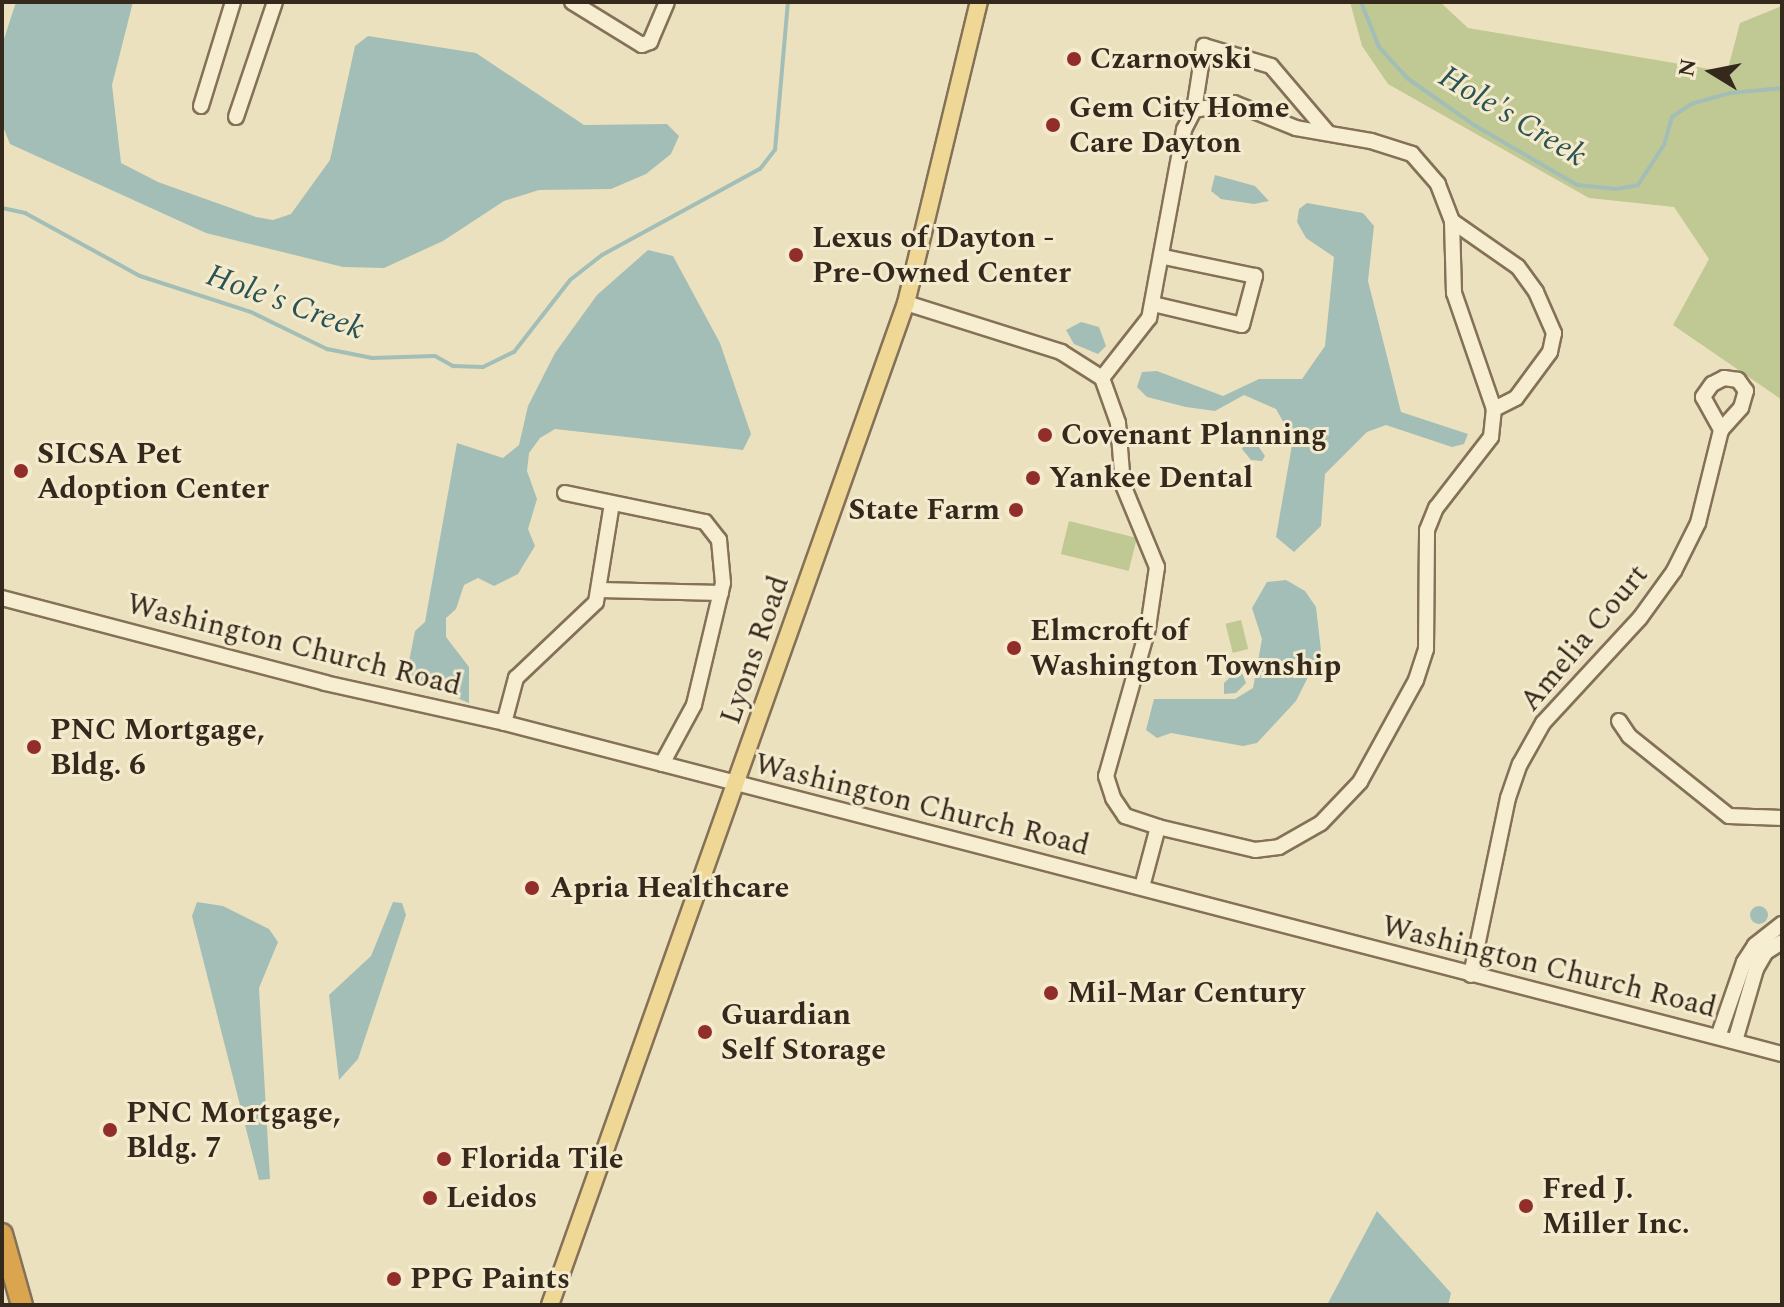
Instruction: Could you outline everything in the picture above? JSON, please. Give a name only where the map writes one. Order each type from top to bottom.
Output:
[{"type":"highway","points":[[2,1234],[22,1305]]},
{"type":"main road","name":"Lyons Road","points":[[550,1305],[738,786],[906,303],[979,2]]},
{"type":"street","points":[[201,106],[233,2]]},
{"type":"street","points":[[236,117],[275,2]]},
{"type":"street","points":[[572,2],[642,45],[650,42],[667,2]]},
{"type":"street","points":[[1102,378],[1149,318],[1164,257],[1184,130],[1194,110],[1204,46],[1271,66],[1328,133]]},
{"type":"street","points":[[906,303],[1061,352],[1102,378],[1118,423],[1123,485],[1157,567],[1148,628],[1106,776],[1125,816],[1255,850],[1279,847],[1321,823],[1360,782],[1416,680],[1426,649],[1427,530],[1436,508],[1491,437],[1494,409],[1454,293],[1452,221],[1438,184],[1412,154],[1296,128],[1234,103],[1194,110]]},
{"type":"street","points":[[1452,221],[1518,267],[1536,292],[1554,333],[1550,352],[1516,398],[1494,409]]},
{"type":"street","points":[[1153,304],[1242,325],[1255,276],[1164,257]]},
{"type":"street","name":"Amelia Court","points":[[1471,975],[1508,798],[1520,764],[1543,723],[1640,618],[1674,571],[1698,523],[1721,430]]},
{"type":"street","points":[[565,493],[705,522],[715,530],[723,564],[721,593],[694,705],[662,764]]},
{"type":"street","points":[[504,723],[516,678],[532,658],[566,635],[596,602],[612,503]]},
{"type":"street","points":[[600,590],[721,593]]},
{"type":"street","name":"Washington Church Road","points":[[2,598],[325,683],[504,723],[1782,1054]]},
{"type":"street","points":[[1619,721],[1705,799],[1729,816],[1782,818]]},
{"type":"street","points":[[1142,887],[1158,827]]},
{"type":"street","points":[[1718,1037],[1744,962],[1755,945],[1782,924]]},
{"type":"street","points":[[1735,1041],[1756,969],[1766,952],[1782,942]]},
{"type":"green space","points":[[1350,2],[1440,2],[1468,28],[1727,72],[1740,23],[1782,6],[1782,400],[1673,325],[1709,259],[1674,207],[1589,198],[1388,84],[1362,46]]},
{"type":"green space","points":[[1069,521],[1137,538],[1129,571],[1061,554]]},
{"type":"green space","points":[[1241,620],[1248,649],[1233,653],[1225,624]]},
{"type":"water","points":[[16,2],[133,2],[112,85],[121,163],[158,182],[256,217],[273,220],[291,214],[330,160],[355,46],[368,36],[476,53],[584,125],[667,124],[679,136],[671,154],[646,174],[611,189],[539,190],[504,201],[443,241],[384,268],[343,267],[206,233],[10,144],[2,124],[2,45]]},
{"type":"water","points":[[1215,175],[1255,186],[1269,201],[1254,204],[1221,199],[1211,191]]},
{"type":"water","points":[[1307,203],[1363,213],[1374,226],[1368,281],[1401,412],[1468,434],[1464,444],[1452,447],[1386,425],[1367,432],[1325,474],[1321,526],[1294,552],[1276,537],[1293,439],[1276,409],[1244,395],[1215,411],[1186,407],[1147,397],[1137,387],[1142,372],[1157,371],[1223,396],[1259,379],[1302,379],[1325,346],[1334,257],[1306,238],[1297,222],[1299,209]]},
{"type":"water","points":[[648,250],[673,256],[720,343],[751,434],[743,450],[555,429],[540,438],[529,453],[527,471],[537,499],[528,529],[535,546],[518,574],[494,586],[478,578],[464,585],[456,609],[446,618],[446,637],[469,667],[469,703],[406,677],[415,631],[425,622],[457,443],[503,458],[519,445],[528,406],[555,353],[597,295]]},
{"type":"water","points":[[1081,322],[1099,327],[1106,346],[1098,354],[1074,344],[1066,330]]},
{"type":"water","points":[[1247,439],[1254,440],[1265,456],[1262,461],[1251,460],[1242,449]]},
{"type":"water","points":[[1286,580],[1305,591],[1316,607],[1321,651],[1296,701],[1257,743],[1243,746],[1171,733],[1157,738],[1146,730],[1154,699],[1235,699],[1253,688],[1262,639],[1252,608],[1267,582]]},
{"type":"water","points":[[1240,668],[1246,683],[1236,693],[1224,694],[1224,683]]},
{"type":"water","points":[[197,902],[223,906],[269,929],[278,942],[259,988],[270,1179],[259,1180],[192,916]]},
{"type":"water","points":[[393,902],[402,903],[406,915],[358,1059],[339,1080],[329,995],[371,956]]},
{"type":"water","points":[[1759,906],[1768,915],[1759,924],[1750,915]]},
{"type":"water","points":[[1377,1211],[1451,1293],[1448,1305],[1327,1305]]},
{"type":"waterway","name":"Hole's Creek","points":[[2,208],[25,213],[140,276],[251,312],[327,349],[372,358],[435,356],[453,366],[483,367],[514,352],[570,280],[602,255],[760,169],[775,150],[788,2]]},
{"type":"waterway","name":"Hole's Creek","points":[[1361,2],[1379,47],[1407,78],[1474,125],[1577,185],[1616,189],[1638,185],[1664,145],[1672,117],[1691,104],[1730,93],[1782,88]]},
{"type":"place","name":"Czarnowski","points":[[1074,59]]},
{"type":"place","name":"Gem City Home Care Dayton","points":[[1053,125]]},
{"type":"place","name":"Lexus of Dayton - Pre-Owned Center","points":[[796,255]]},
{"type":"place","name":"Covenant Planning","points":[[1045,435]]},
{"type":"place","name":"SICSA Pet Adoption Center","points":[[21,471]]},
{"type":"place","name":"Yankee Dental","points":[[1033,478]]},
{"type":"place","name":"State Farm","points":[[1016,510]]},
{"type":"place","name":"Elmcroft of Washington Township","points":[[1014,648]]},
{"type":"place","name":"PNC Mortgage, Bldg. 6","points":[[34,747]]},
{"type":"place","name":"Apria Healthcare","points":[[532,888]]},
{"type":"place","name":"Mil-Mar Century","points":[[1051,993]]},
{"type":"place","name":"Guardian Self Storage","points":[[705,1032]]},
{"type":"place","name":"PNC Mortgage, Bldg. 7","points":[[110,1130]]},
{"type":"place","name":"Florida Tile","points":[[444,1159]]},
{"type":"place","name":"Leidos","points":[[430,1198]]},
{"type":"place","name":"Fred J. Miller Inc.","points":[[1526,1206]]},
{"type":"place","name":"PPG Paints","points":[[394,1279]]}]
